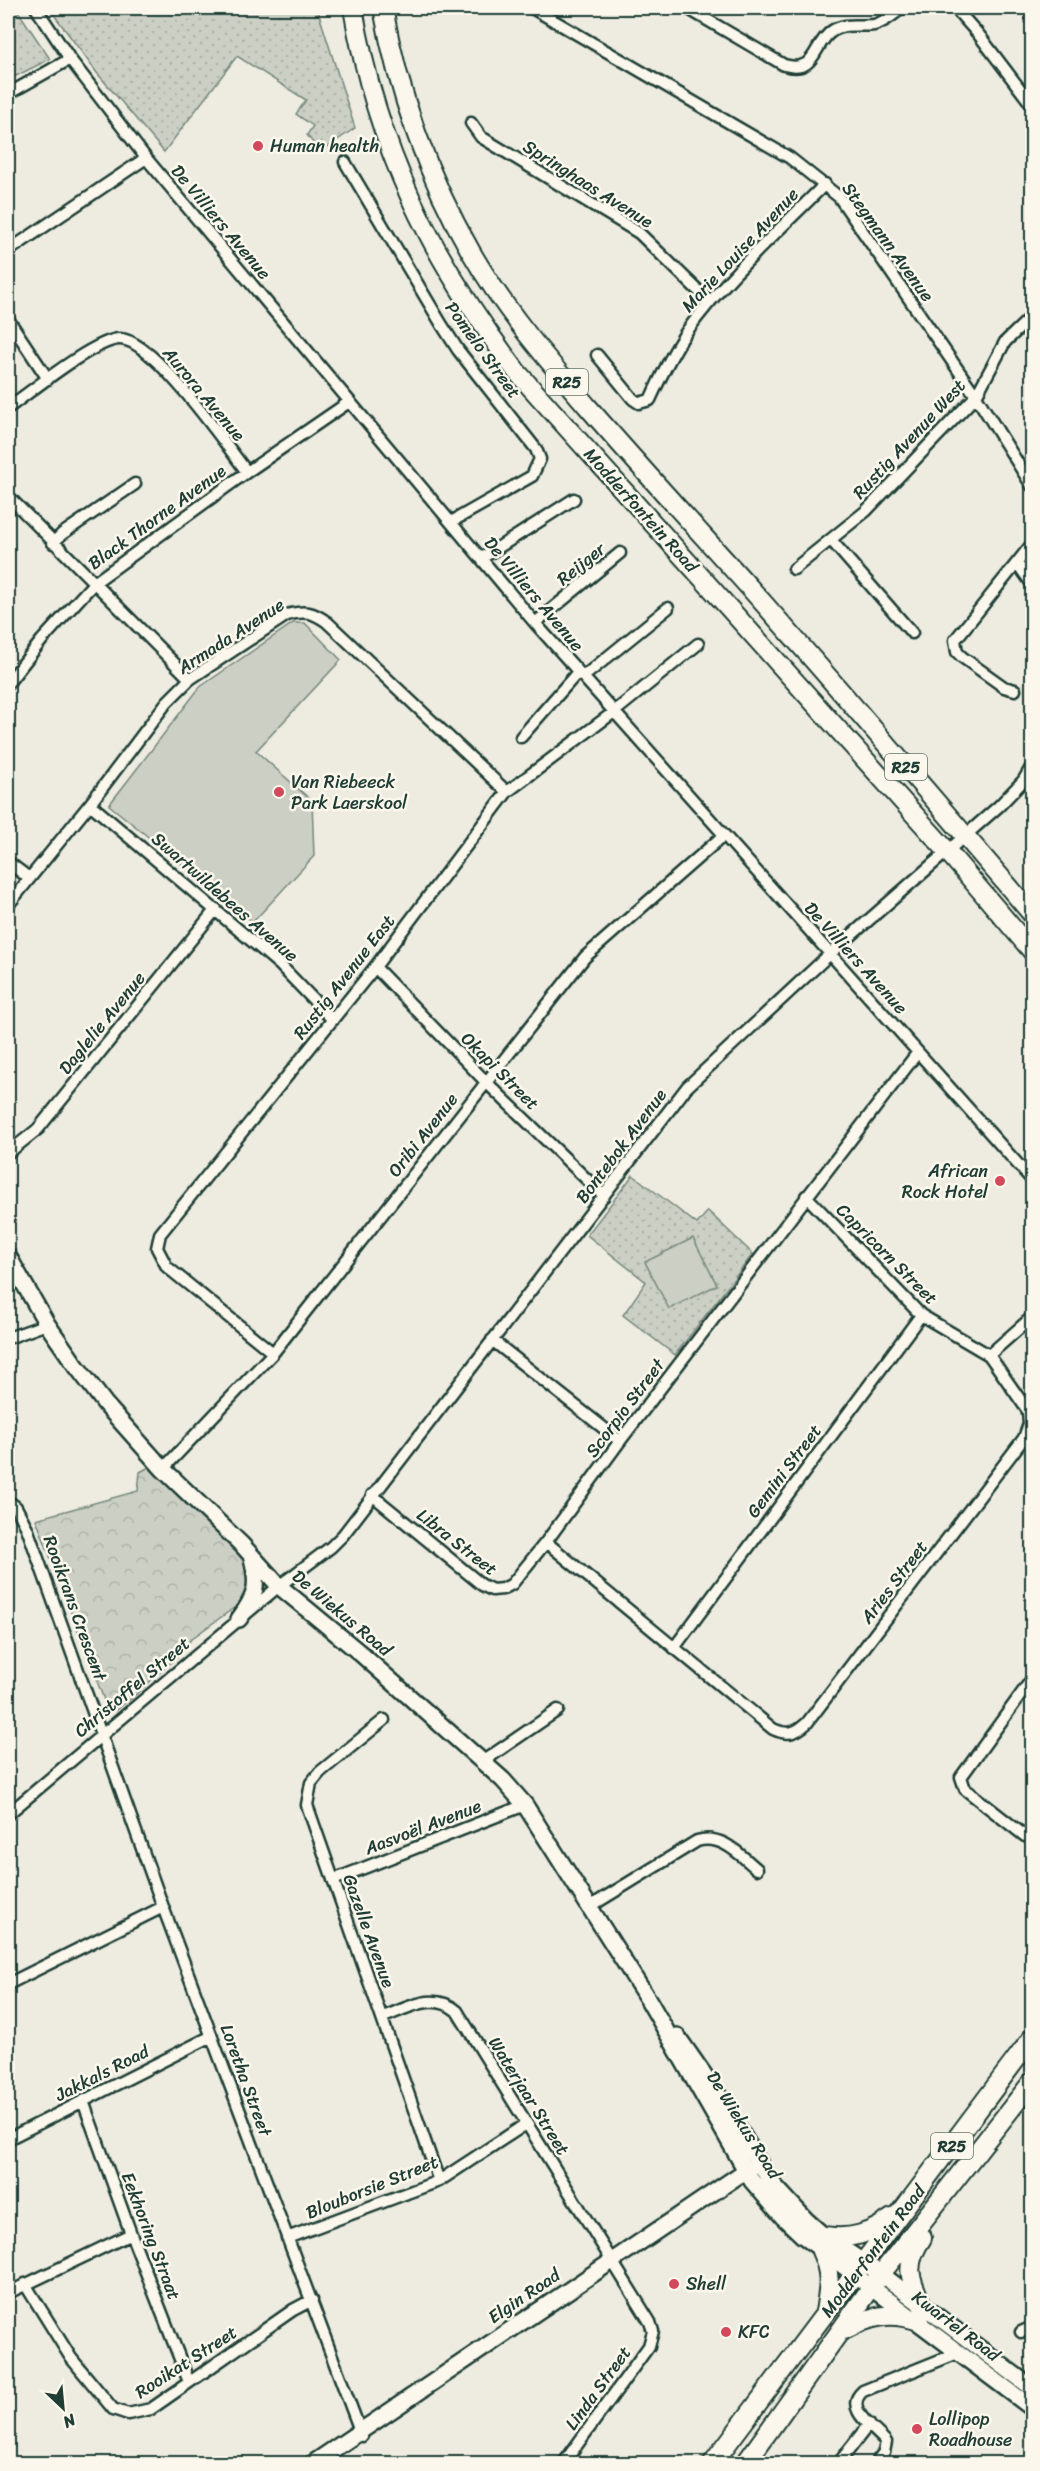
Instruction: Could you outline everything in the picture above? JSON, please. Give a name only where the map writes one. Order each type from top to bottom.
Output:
[{"type":"main road","name":"Modderfontein Road","points":[[353,8],[372,98],[391,154],[415,209],[447,269],[481,324],[533,390],[948,852],[1032,951]]},
{"type":"main road","name":"Modderfontein Road","points":[[383,8],[402,88],[442,196],[471,254],[508,308],[543,355],[848,698],[1032,914]]},
{"type":"main road","name":"Modderfontein Road","points":[[712,2463],[825,2316],[1032,2038]]},
{"type":"main road","name":"Modderfontein Road","points":[[745,2463],[877,2281],[1032,2082]]},
{"type":"main road","points":[[842,2331],[875,2316],[921,2314],[910,2277],[910,2259],[999,2126]]},
{"type":"main road","points":[[825,2316],[830,2285],[829,2268],[823,2243],[866,2234],[904,2209]]},
{"type":"street","name":"De Villiers Avenue","points":[[36,8],[70,59],[146,158],[535,623],[1032,1180]]},
{"type":"street","name":"Stegmann Avenue","points":[[532,8],[790,158],[839,197],[976,396],[1032,486]]},
{"type":"street","points":[[687,8],[792,68],[809,62],[829,33],[845,26],[874,25],[902,8]]},
{"type":"street","points":[[955,8],[979,35],[1032,105]]},
{"type":"street","points":[[8,94],[70,59]]},
{"type":"street","name":"Springhaas Avenue","points":[[471,123],[481,138],[639,233],[710,302]]},
{"type":"street","points":[[8,251],[146,158]]},
{"type":"street","name":"Pomelo Street","points":[[345,162],[458,350],[536,448],[540,459],[532,476],[451,522]]},
{"type":"street","name":"Marie Louise Avenue","points":[[597,355],[633,399],[639,403],[650,400],[667,364],[686,333],[710,302],[825,184]]},
{"type":"street","name":"Rustig Avenue West","points":[[794,569],[882,495],[976,396],[1005,342],[1032,316]]},
{"type":"street","points":[[8,319],[48,379]]},
{"type":"street","name":"Aurora Avenue","points":[[8,408],[101,344],[120,339],[134,343],[146,351],[186,393],[247,472]]},
{"type":"street","name":"Black Thorne Avenue","points":[[8,683],[42,640],[94,583],[247,472],[349,402]]},
{"type":"street","points":[[52,543],[135,484]]},
{"type":"street","points":[[8,496],[52,543],[190,679]]},
{"type":"street","points":[[482,558],[574,499]]},
{"type":"street","points":[[831,540],[912,633]]},
{"type":"street","points":[[1015,690],[1004,687],[969,663],[957,652],[955,646],[957,637],[1032,544]]},
{"type":"street","name":"Reijger","points":[[535,623],[620,553]]},
{"type":"street","points":[[1017,563],[1032,584]]},
{"type":"street","points":[[520,737],[581,674],[668,608]]},
{"type":"street","name":"Armada Avenue","points":[[8,905],[90,804],[167,702],[190,679],[287,615],[301,611],[315,613],[507,792]]},
{"type":"street","name":"Rustig Avenue East","points":[[273,1353],[167,1267],[158,1254],[160,1234],[375,967],[507,792],[614,712],[698,644]]},
{"type":"street","name":"Bontebok Avenue","points":[[279,1586],[331,1547],[687,1087],[830,954],[999,806],[1023,781],[1032,766]]},
{"type":"street","name":"Swartwildebees Avenue","points":[[90,804],[280,965],[333,1020]]},
{"type":"street","name":"Oribi Avenue","points":[[163,1469],[273,1353],[585,957],[724,835]]},
{"type":"street","points":[[8,862],[29,878]]},
{"type":"street","name":"Daglelie Avenue","points":[[8,1153],[38,1128],[216,909]]},
{"type":"street","name":"Okapi Street","points":[[375,967],[486,1082],[604,1196]]},
{"type":"street","name":"Scorpio Street","points":[[546,1542],[806,1196],[918,1052]]},
{"type":"street","name":"Capricorn Street","points":[[806,1196],[921,1315],[989,1355],[1028,1411],[1029,1424],[1024,1438]]},
{"type":"street","name":"De Wiekus Road","points":[[8,1256],[47,1324],[106,1405],[163,1469],[252,1556],[279,1586],[360,1653],[503,1780],[525,1805],[649,2001],[749,2176],[783,2217],[860,2269]]},
{"type":"street","name":"Gemini Street","points":[[674,1648],[921,1315]]},
{"type":"street","points":[[989,1355],[1032,1317]]},
{"type":"street","points":[[8,1338],[47,1324]]},
{"type":"street","points":[[492,1340],[620,1441]]},
{"type":"street","name":"Aries Street","points":[[674,1648],[773,1729],[792,1734],[807,1723],[1024,1438]]},
{"type":"street","name":"Libra Street","points":[[372,1496],[482,1585],[492,1590],[503,1589],[512,1584],[546,1542]]},
{"type":"street","name":"Rooikrans Crescent","points":[[8,1501],[16,1507],[27,1528],[103,1732]]},
{"type":"street","points":[[546,1542],[674,1648]]},
{"type":"street","points":[[239,1619],[255,1593],[256,1576],[252,1556]]},
{"type":"street","name":"Christoffel Street","points":[[8,1814],[279,1586]]},
{"type":"street","points":[[1024,1836],[965,1789],[962,1777],[963,1772],[1032,1679]]},
{"type":"street","points":[[482,1762],[558,1710]]},
{"type":"street","name":"Gazelle Avenue","points":[[384,1720],[320,1772],[311,1783],[308,1794],[309,1816],[383,2017],[439,2181]]},
{"type":"street","name":"Loretha Street","points":[[103,1732],[164,1907],[362,2434]]},
{"type":"street","name":"Aasvoël Avenue","points":[[333,1880],[525,1805]]},
{"type":"street","points":[[591,1906],[697,1841],[708,1838],[719,1840],[731,1847],[757,1869]]},
{"type":"street","points":[[8,1984],[164,1907]]},
{"type":"street","name":"Waterjaar Street","points":[[383,2017],[434,2000],[449,2004],[456,2011],[613,2264]]},
{"type":"street","name":"De Wiekus Road","points":[[649,2001],[691,2055],[763,2168],[823,2243]]},
{"type":"street","name":"Jakkals Road","points":[[8,2139],[212,2036]]},
{"type":"street","name":"Eekhoring Straat","points":[[83,2101],[131,2234],[189,2382]]},
{"type":"street","name":"Blouborsie Street","points":[[287,2238],[439,2181],[526,2124]]},
{"type":"street","name":"Elgin Road","points":[[325,2463],[362,2434],[613,2264],[702,2210],[763,2168]]},
{"type":"street","points":[[8,2293],[131,2234]]},
{"type":"street","name":"Linda Street","points":[[563,2463],[652,2339],[650,2322],[613,2264]]},
{"type":"street","name":"Kwartel Road","points":[[860,2269],[921,2314],[1032,2388]]},
{"type":"street","name":"Rooikat Street","points":[[26,2284],[70,2358],[113,2409],[128,2414],[151,2409],[293,2310],[312,2300]]},
{"type":"street","name":"Kwartel Road","points":[[921,2314],[960,2352],[1032,2408]]},
{"type":"street","points":[[1021,2332],[1032,2327]]},
{"type":"street","points":[[875,2463],[884,2452],[886,2442],[861,2417],[857,2409],[858,2396],[863,2391],[960,2352]]},
{"type":"street","points":[[838,2463],[869,2424]]},
{"type":"street","name":"Elgin Road","points":[[312,2463],[362,2434]]},
{"type":"green space","points":[[8,8],[16,8],[50,59],[8,80]]},
{"type":"green space","points":[[49,8],[317,8],[355,128],[320,152],[307,135],[313,126],[296,114],[306,100],[237,56],[164,152],[97,73]]},
{"type":"green space","points":[[293,623],[305,623],[341,660],[256,751],[312,801],[314,856],[253,922],[109,805],[200,687]]},
{"type":"green space","points":[[633,1175],[697,1224],[708,1211],[753,1254],[675,1355],[623,1315],[646,1282],[587,1235]]},
{"type":"green space","points":[[693,1238],[717,1285],[669,1309],[645,1262]]},
{"type":"green space","points":[[149,1467],[247,1559],[253,1583],[242,1602],[191,1639],[182,1652],[131,1699],[114,1711],[106,1705],[36,1519],[138,1491],[140,1472]]},
{"type":"place","name":"Human health","points":[[258,146]]},
{"type":"place","name":"Van Riebeeck Park Laerskool","points":[[279,792]]},
{"type":"place","name":"African Rock Hotel","points":[[1000,1181]]},
{"type":"place","name":"Shell","points":[[674,2284]]},
{"type":"place","name":"KFC","points":[[726,2332]]},
{"type":"place","name":"Lollipop Roadhouse","points":[[917,2429]]}]
